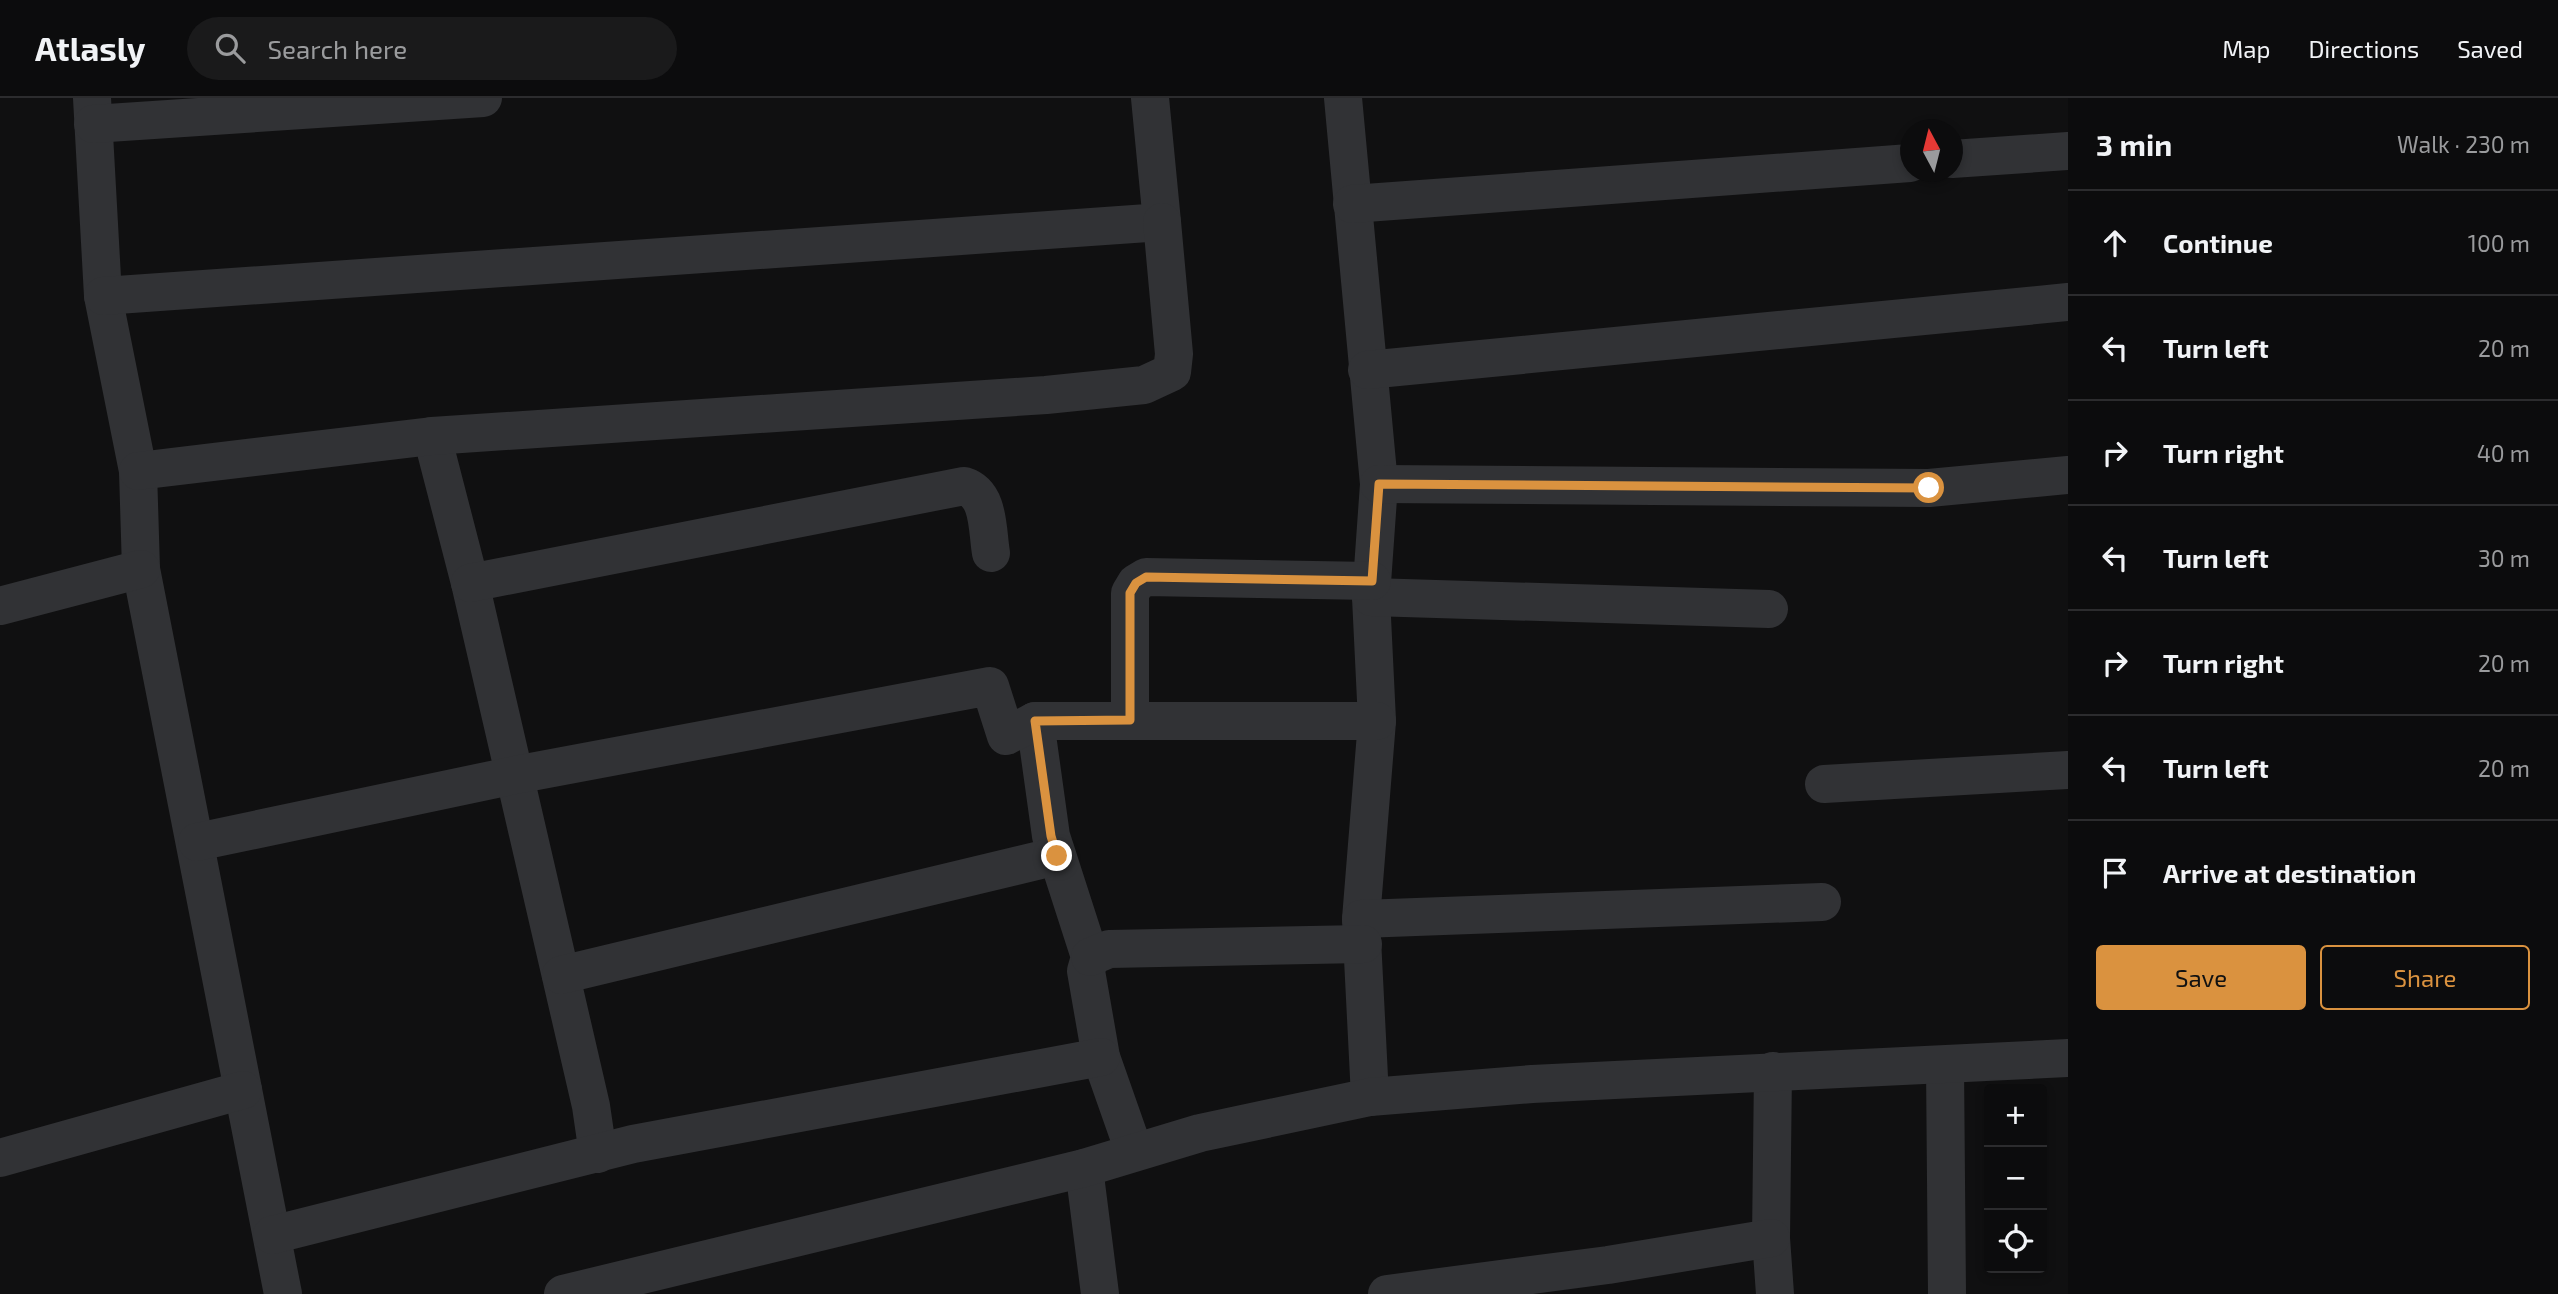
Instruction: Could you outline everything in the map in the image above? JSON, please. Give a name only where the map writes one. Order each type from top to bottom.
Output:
[{"type":"street","points":[[284,1294],[197,842],[141,569],[138,471],[103,296],[93,111],[483,98]]},
{"type":"street","points":[[138,471],[432,436],[1046,395],[1144,385],[1172,372],[1174,354],[1150,98]]},
{"type":"street","points":[[1343,98],[1379,484],[1371,589],[1377,721],[1362,932],[1370,1097]]},
{"type":"street","points":[[1963,158],[2068,151]]},
{"type":"street","points":[[1352,204],[1900,164]]},
{"type":"street","points":[[103,296],[1162,222]]},
{"type":"street","points":[[1367,370],[2068,302]]},
{"type":"street","points":[[432,436],[515,775],[591,1106],[598,1154]]},
{"type":"street","points":[[1379,484],[1929,488],[2068,475]]},
{"type":"street","points":[[470,583],[964,486],[975,489],[982,500],[991,553]]},
{"type":"street","points":[[0,606],[141,569]]},
{"type":"street","points":[[1130,720],[1130,593],[1136,583],[1146,577],[1769,609]]},
{"type":"street","points":[[197,842],[515,775],[990,686],[1006,736],[1035,721],[1377,721]]},
{"type":"street","points":[[1035,721],[1051,836],[1090,957],[1086,971],[1101,1057],[1134,1151]]},
{"type":"street","points":[[1824,784],[2068,770]]},
{"type":"street","points":[[561,975],[1057,856]]},
{"type":"street","points":[[1090,957],[1108,949],[1822,902]]},
{"type":"street","points":[[272,1236],[633,1144],[1101,1057]]},
{"type":"street","points":[[577,1292],[1084,1168],[1200,1133],[1370,1097],[1773,1071],[2068,1058]]},
{"type":"street","points":[[1945,1065],[1947,1294]]},
{"type":"street","points":[[1773,1071],[1771,1238],[1775,1294]]},
{"type":"street","points":[[0,1158],[243,1090]]},
{"type":"street","points":[[1084,1168],[1100,1294]]},
{"type":"street","points":[[1387,1294],[1608,1280],[1771,1238]]},
{"type":"route","points":[[1057,856],[1051,836],[1035,721],[1130,720],[1130,593],[1136,583],[1146,577],[1372,581],[1379,484],[1929,488]]}]
